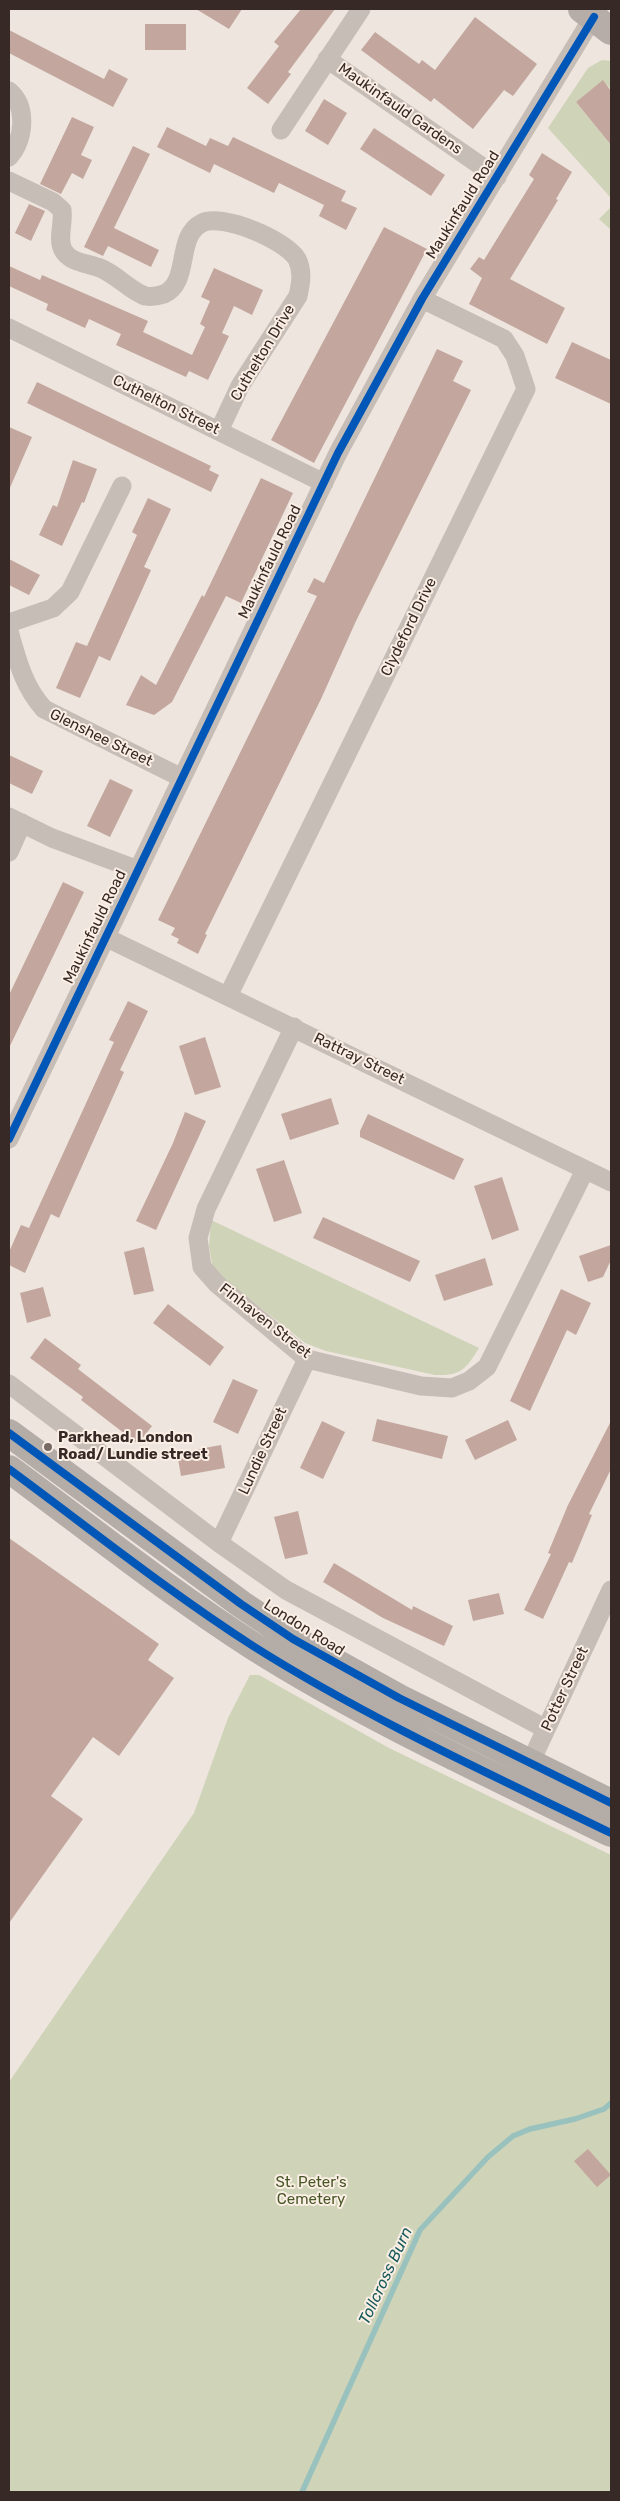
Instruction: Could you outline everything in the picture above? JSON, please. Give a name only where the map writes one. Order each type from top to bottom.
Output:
[{"type":"main road","name":"London Road","points":[[9,1433],[267,1622],[524,1776],[611,1833]]},
{"type":"main road","name":"London Road","points":[[9,1469],[253,1646],[364,1710],[524,1776],[611,1803]]},
{"type":"street","name":"Maukinfauld Gardens","points":[[281,130],[361,9]]},
{"type":"street","name":"Maukinfauld Road","points":[[9,1139],[324,483],[422,298],[596,17]]},
{"type":"street","name":"Maukinfauld Gardens","points":[[327,59],[497,177]]},
{"type":"street","points":[[9,91],[17,99],[21,110],[22,123],[19,136],[9,157]]},
{"type":"street","name":"Cuthelton Drive","points":[[9,181],[53,202],[62,210],[64,221],[60,240],[63,251],[69,257],[102,268],[146,296],[166,293],[174,286],[187,242],[193,230],[201,223],[212,220],[227,223],[276,240],[296,258],[301,274],[298,296],[240,386],[219,431]]},
{"type":"street","name":"Clydeford Drive","points":[[228,996],[526,388],[514,356],[504,340],[422,298]]},
{"type":"street","name":"Cuthelton Street","points":[[11,335],[219,431],[324,483]]},
{"type":"street","points":[[9,623],[53,608],[70,592],[122,486]]},
{"type":"street","name":"Glenshee Street","points":[[9,631],[25,682],[33,697],[44,709],[182,778]]},
{"type":"street","points":[[9,852],[16,820],[52,838],[138,870]]},
{"type":"street","name":"Rattray Street","points":[[105,937],[611,1182]]},
{"type":"street","name":"Finhaven Street","points":[[294,1027],[206,1209],[198,1238],[202,1267],[217,1284],[307,1359],[421,1386],[452,1388],[469,1381],[486,1367],[585,1170]]},
{"type":"street","name":"Lundie Street","points":[[219,1543],[307,1359]]},
{"type":"street","points":[[9,1384],[219,1543],[286,1590],[546,1729]]},
{"type":"street","name":"Potter Street","points":[[524,1776],[611,1590]]},
{"type":"green space","points":[[602,60],[611,61],[611,89],[603,81],[576,102],[611,145],[611,198],[548,128],[588,68]]},
{"type":"green space","points":[[611,207],[611,230],[599,219]]},
{"type":"green space","points":[[211,1220],[479,1348],[462,1370],[451,1374],[435,1375],[326,1351],[305,1343],[213,1270],[209,1246]]},
{"type":"green space","name":"St. Peter's Cemetery","points":[[250,1675],[259,1675],[389,1748],[611,1855],[611,2492],[9,2492],[9,2082],[194,1813],[228,1718]]},
{"type":"building","points":[[196,9],[242,9],[229,29]]},
{"type":"building","points":[[301,9],[335,9],[288,72],[291,74],[268,104],[247,88],[279,46],[274,42]]},
{"type":"building","points":[[475,17],[537,64],[513,96],[504,90],[473,129],[434,98],[431,102],[361,50],[375,32],[419,64],[422,60],[435,70]]},
{"type":"building","points":[[145,24],[186,24],[186,50],[145,50]]},
{"type":"building","points":[[9,30],[104,79],[109,69],[128,79],[113,107],[9,53]]},
{"type":"building","points":[[603,80],[611,91],[611,145],[576,102]]},
{"type":"building","points":[[324,99],[347,113],[328,145],[305,131]]},
{"type":"building","points":[[72,117],[94,127],[81,155],[92,160],[83,179],[72,173],[61,194],[40,184]]},
{"type":"building","points":[[167,127],[206,146],[210,138],[228,146],[233,137],[346,191],[341,201],[357,208],[346,230],[319,216],[324,205],[279,183],[274,193],[214,164],[210,173],[157,147]]},
{"type":"building","points":[[374,128],[445,175],[431,196],[360,149]]},
{"type":"building","points":[[133,146],[150,154],[114,228],[159,250],[151,267],[108,246],[103,256],[84,247]]},
{"type":"building","points":[[542,153],[572,172],[556,199],[558,200],[510,279],[565,308],[547,344],[469,304],[482,278],[470,269],[479,257],[484,260],[534,179],[529,175]]},
{"type":"building","points":[[29,204],[45,211],[31,241],[15,233]]},
{"type":"building","points":[[384,227],[427,249],[314,463],[271,440]]},
{"type":"building","points":[[9,266],[40,280],[42,275],[148,321],[143,332],[192,355],[205,327],[200,324],[210,301],[201,297],[214,268],[263,290],[252,315],[234,306],[222,333],[229,336],[208,380],[189,371],[186,377],[116,345],[121,334],[89,319],[85,328],[46,310],[48,304],[9,286]]},
{"type":"building","points":[[572,342],[611,360],[611,404],[555,378]]},
{"type":"building","points":[[437,349],[463,361],[453,381],[471,390],[356,621],[321,699],[205,934],[207,935],[198,954],[177,943],[179,939],[171,935],[175,928],[158,920],[317,596],[307,592],[314,578],[324,583]]},
{"type":"building","points":[[37,382],[211,466],[209,470],[219,475],[211,492],[27,403]]},
{"type":"building","points":[[9,427],[32,437],[9,490]]},
{"type":"building","points":[[73,460],[97,469],[84,503],[82,502],[62,546],[39,535],[53,505],[57,507]]},
{"type":"building","points":[[261,478],[293,493],[241,603],[226,596],[172,702],[154,715],[126,705],[141,675],[156,685],[202,595],[204,597]]},
{"type":"building","points":[[148,498],[171,509],[144,567],[151,570],[110,661],[99,656],[80,698],[56,688],[76,642],[87,646],[137,535],[132,532]]},
{"type":"building","points":[[9,559],[40,575],[29,595],[9,585]]},
{"type":"building","points":[[9,755],[43,771],[32,794],[9,783]]},
{"type":"building","points":[[110,779],[133,790],[110,837],[87,826]]},
{"type":"building","points":[[63,882],[84,892],[9,1048],[9,995]]},
{"type":"building","points":[[128,1001],[148,1011],[120,1070],[124,1072],[59,1218],[51,1214],[25,1273],[9,1265],[9,1252],[21,1225],[29,1228],[114,1042],[109,1040]]},
{"type":"building","points":[[205,1037],[221,1087],[195,1095],[179,1046]]},
{"type":"building","points":[[331,1098],[339,1124],[290,1140],[281,1114]]},
{"type":"building","points":[[185,1112],[206,1121],[156,1230],[136,1221],[173,1143]]},
{"type":"building","points":[[368,1114],[464,1159],[454,1180],[360,1137],[360,1131]]},
{"type":"building","points":[[284,1160],[302,1213],[274,1222],[256,1169]]},
{"type":"building","points":[[502,1177],[519,1230],[492,1240],[474,1186]]},
{"type":"building","points":[[323,1217],[420,1261],[410,1282],[313,1238]]},
{"type":"building","points":[[611,1245],[611,1260],[603,1277],[588,1282],[579,1256]]},
{"type":"building","points":[[144,1247],[154,1291],[134,1295],[124,1252]]},
{"type":"building","points":[[485,1258],[493,1285],[444,1301],[435,1275]]},
{"type":"building","points":[[43,1287],[51,1316],[27,1323],[20,1293]]},
{"type":"building","points":[[561,1289],[591,1303],[576,1335],[567,1330],[530,1411],[510,1401]]},
{"type":"building","points":[[168,1304],[224,1347],[210,1366],[153,1323]]},
{"type":"building","points":[[45,1338],[81,1365],[78,1369],[152,1426],[138,1444],[81,1400],[83,1397],[30,1358]]},
{"type":"building","points":[[233,1379],[258,1390],[238,1434],[213,1422]]},
{"type":"building","points":[[377,1419],[448,1436],[442,1459],[372,1441]]},
{"type":"building","points":[[508,1420],[517,1440],[475,1460],[465,1440]]},
{"type":"building","points":[[322,1421],[345,1432],[323,1479],[300,1468]]},
{"type":"building","points":[[611,1421],[611,1469],[589,1514],[592,1515],[572,1563],[569,1562],[543,1619],[524,1610],[551,1554],[548,1553],[568,1505]]},
{"type":"building","points":[[221,1445],[225,1468],[181,1476],[177,1453]]},
{"type":"building","points":[[298,1511],[308,1554],[285,1559],[274,1517]]},
{"type":"building","points":[[9,1538],[159,1644],[148,1660],[174,1678],[119,1756],[93,1737],[51,1796],[83,1819],[9,1923]]},
{"type":"building","points":[[334,1563],[412,1610],[413,1606],[453,1626],[444,1646],[383,1618],[323,1582]]},
{"type":"building","points":[[499,1593],[504,1614],[473,1621],[468,1600]]},
{"type":"building","points":[[588,2149],[611,2175],[597,2187],[574,2161]]},
{"type":"waterway","name":"Tollcross Burn","points":[[302,2492],[420,2230],[488,2157],[513,2136],[530,2129],[575,2119],[604,2109],[611,2103]]},
{"type":"cycle path","points":[[9,1139],[338,453],[422,299],[594,17]]},
{"type":"cycle path","points":[[9,1433],[241,1604],[293,1639],[399,1698],[611,1803]]},
{"type":"cycle path","points":[[9,1469],[191,1604],[253,1646],[384,1721],[611,1833]]},
{"type":"place","name":"Parkhead, London Road/ Lundie street","points":[[48,1447]]}]
